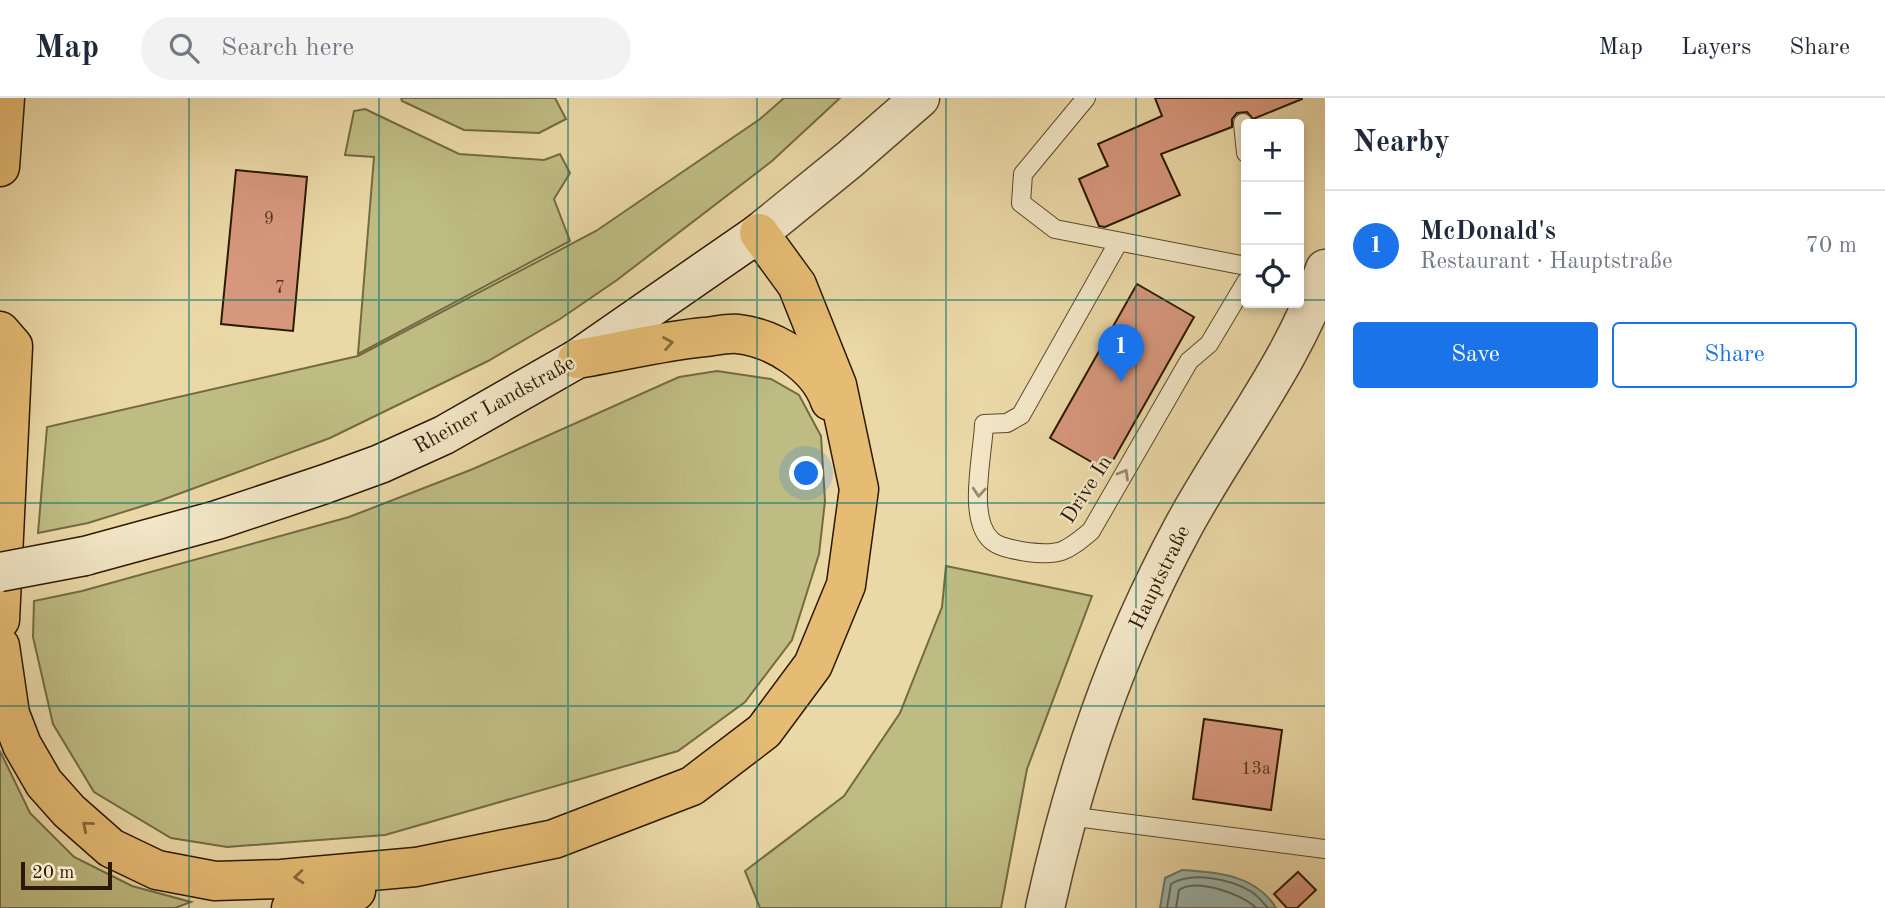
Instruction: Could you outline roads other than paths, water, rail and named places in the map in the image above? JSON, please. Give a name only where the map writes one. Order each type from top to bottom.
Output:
[{"type":"highway","points":[[0,167],[5,98]]},
{"type":"highway","points":[[0,646],[10,714],[22,745],[44,783],[69,811],[111,848],[157,870],[215,881],[281,879],[416,867],[554,838],[692,786],[764,731],[813,665],[846,585],[859,489],[837,385],[797,285],[759,233]]},
{"type":"highway","points":[[0,331],[13,346],[0,620]]},
{"type":"highway","points":[[577,359],[690,339],[737,334],[774,344],[808,367],[826,391],[859,489]]},
{"type":"highway","points":[[291,908],[355,891],[416,867]]},
{"type":"street","name":"Rheiner Landstraße","points":[[0,572],[85,556],[217,520],[380,464],[444,435],[577,359],[759,233],[920,98]]},
{"type":"street","name":"Hauptstraße","points":[[1045,908],[1080,771],[1109,684],[1141,610],[1183,527],[1286,353],[1314,281]]},
{"type":"lane","points":[[1086,98],[1023,174],[1021,203],[1055,229],[1241,265]]},
{"type":"lane","name":"Drive In","points":[[1118,243],[1021,415],[1007,423],[984,424],[978,502],[981,526],[993,542],[1017,550],[1051,555],[1067,551],[1091,531],[1189,361],[1209,344],[1241,290]]},
{"type":"lane","points":[[1068,816],[1325,849]]},
{"type":"water","points":[[1182,870],[1235,877],[1258,888],[1276,908],[1160,908],[1165,878]]},
{"type":"place","name":"McDonald's","points":[[1121,382]]}]
